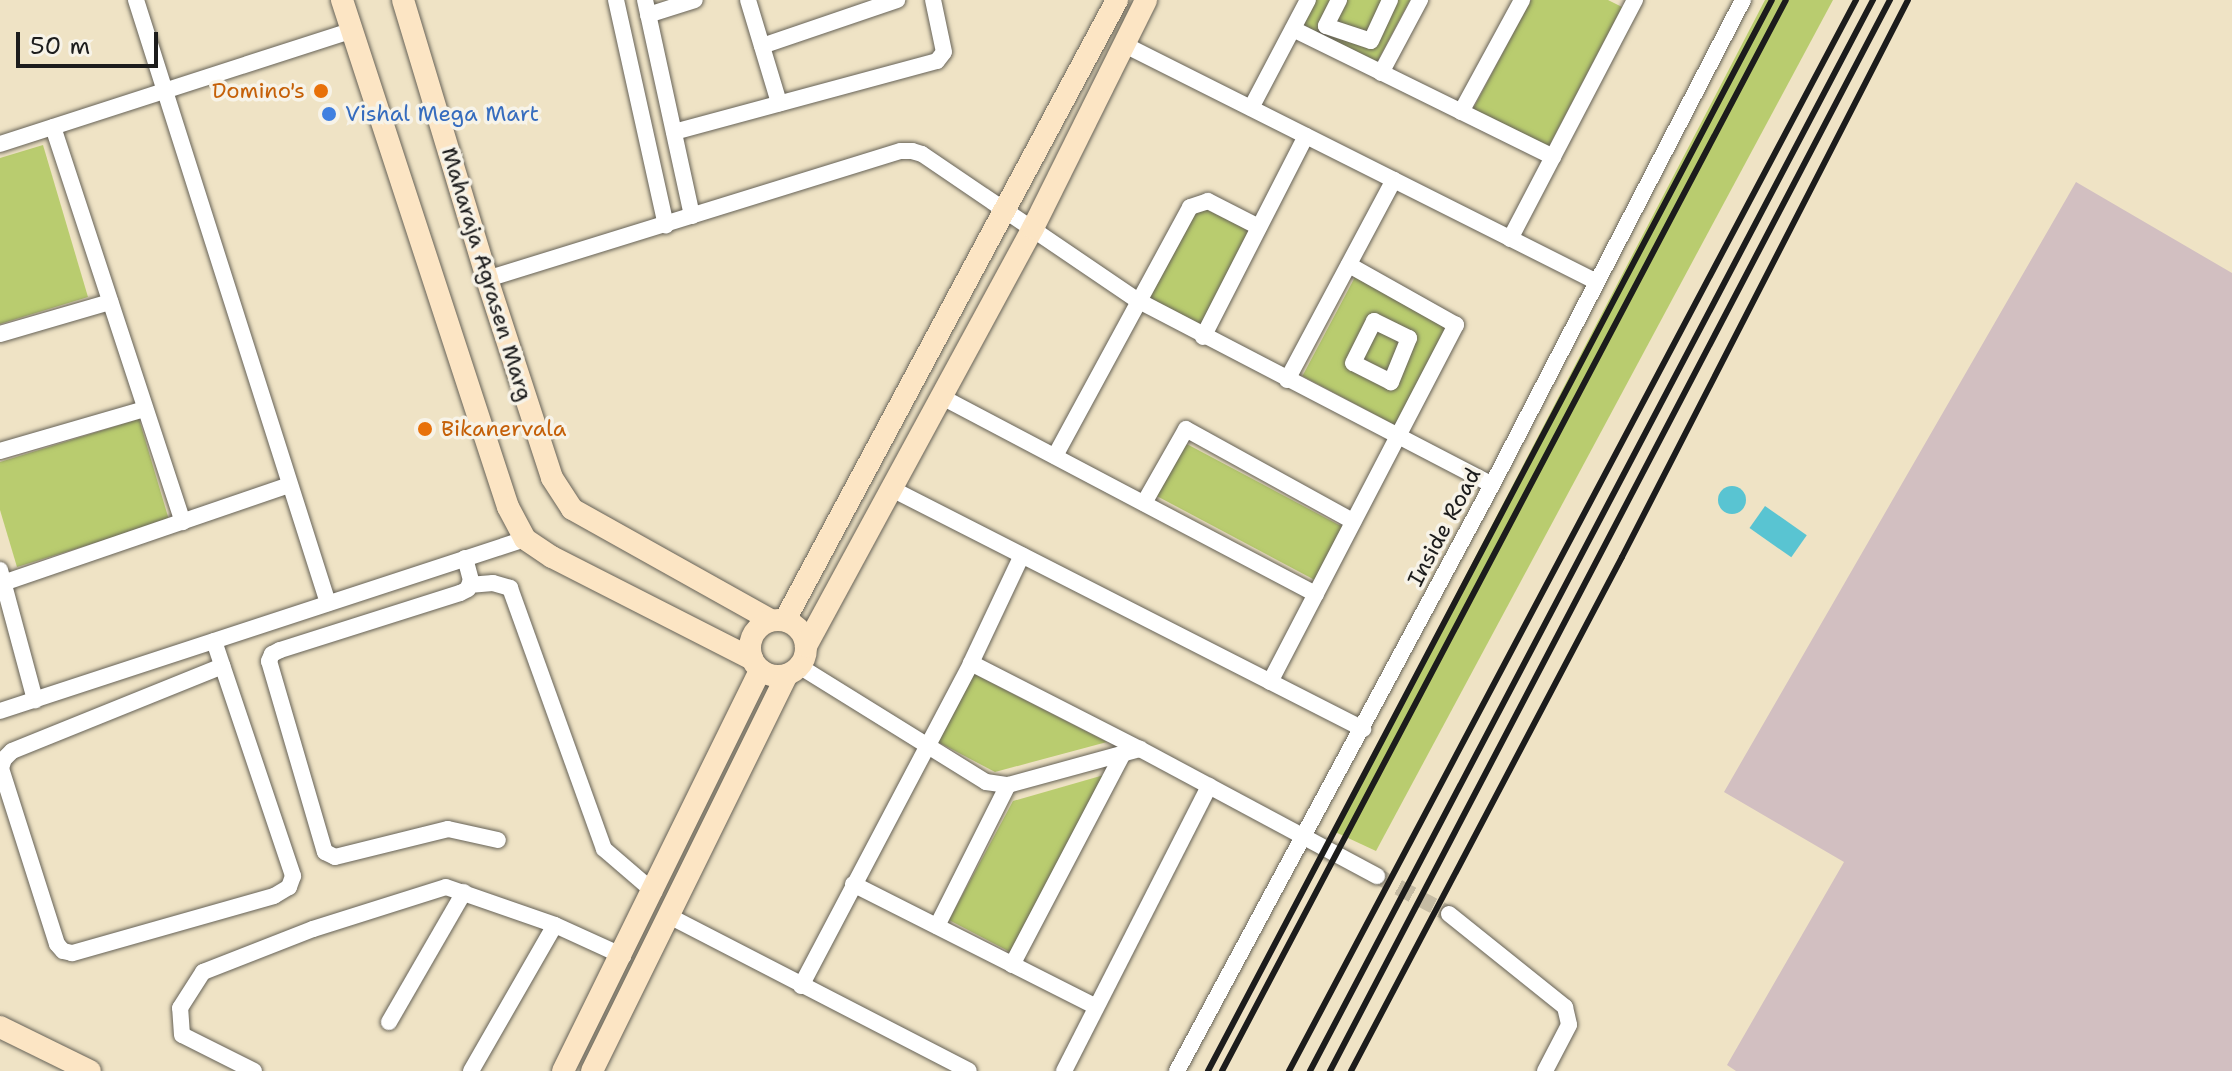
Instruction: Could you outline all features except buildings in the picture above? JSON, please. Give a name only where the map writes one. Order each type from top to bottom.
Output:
[{"type":"street","points":[[136,0],[328,603]]},
{"type":"street","points":[[342,0],[508,507],[525,539],[552,557],[756,664],[771,675],[797,662]]},
{"type":"street","name":"Maharaja Agrasen Marg","points":[[403,0],[487,279],[552,478],[572,509],[778,620]]},
{"type":"street","points":[[616,0],[666,226]]},
{"type":"street","points":[[692,216],[647,7],[695,0]]},
{"type":"street","points":[[748,0],[779,103]]},
{"type":"street","points":[[762,46],[897,0]]},
{"type":"street","points":[[674,132],[937,61],[944,52],[933,0]]},
{"type":"street","points":[[563,1071],[654,892],[756,664],[752,638],[756,630],[778,620],[1006,212],[1117,0]]},
{"type":"street","points":[[592,1071],[797,662],[1033,228],[1146,0]]},
{"type":"street","points":[[1251,108],[1308,0]]},
{"type":"street","points":[[1339,0],[1326,26],[1371,41],[1390,0]]},
{"type":"street","points":[[1381,73],[1420,0]]},
{"type":"street","points":[[1461,112],[1522,0]]},
{"type":"street","name":"Inside Road","points":[[1177,1071],[1492,485],[1743,0]]},
{"type":"street","points":[[1510,239],[1630,2]]},
{"type":"street","points":[[1293,29],[1553,157]]},
{"type":"street","points":[[0,144],[352,30]]},
{"type":"street","points":[[1123,44],[1597,282]]},
{"type":"street","points":[[1078,76],[1101,86]]},
{"type":"street","points":[[53,127],[183,522]]},
{"type":"street","points":[[1203,337],[1306,136]]},
{"type":"street","points":[[487,279],[901,151],[922,154],[1137,300],[1492,485]]},
{"type":"street","points":[[1287,380],[1394,180]]},
{"type":"street","points":[[1055,456],[1190,207],[1198,201],[1208,201],[1259,227]]},
{"type":"street","points":[[1270,682],[1456,325],[1349,265]]},
{"type":"street","points":[[0,334],[110,302]]},
{"type":"street","points":[[940,396],[1316,594]]},
{"type":"street","points":[[0,451],[145,409]]},
{"type":"street","points":[[1144,503],[1186,429],[1353,521]]},
{"type":"street","points":[[35,700],[2,576],[183,522],[290,485]]},
{"type":"street","points":[[892,489],[1363,729]]},
{"type":"street","points":[[0,711],[525,539]]},
{"type":"street","points":[[801,986],[971,663],[1022,555]]},
{"type":"street","points":[[465,558],[469,585]]},
{"type":"street","points":[[498,840],[448,829],[335,857],[325,852],[269,661],[272,654],[460,593],[469,585],[493,583],[510,588],[604,849],[654,892]]},
{"type":"street","points":[[778,620],[798,628],[797,662]]},
{"type":"street","points":[[214,641],[293,876],[289,887],[260,900],[72,953],[63,951],[57,944],[1,768],[4,759],[12,751],[222,666]]},
{"type":"street","points":[[797,662],[986,782],[1008,785],[1132,751]]},
{"type":"street","points":[[971,663],[1132,751],[1209,786],[1377,876]]},
{"type":"street","points":[[1012,965],[1132,751]]},
{"type":"street","points":[[937,926],[1008,785]]},
{"type":"street","points":[[1064,1071],[1209,786]]},
{"type":"street","points":[[853,884],[1096,1007]]},
{"type":"street","points":[[254,1071],[182,1035],[180,1008],[203,972],[313,929],[444,887],[555,925],[623,956]]},
{"type":"street","points":[[389,1022],[464,892]]},
{"type":"street","points":[[1449,914],[1565,1007],[1569,1025],[1545,1071]]},
{"type":"street","points":[[671,917],[969,1071]]},
{"type":"street","points":[[471,1071],[555,925]]},
{"type":"street","points":[[2,1023],[90,1071]]},
{"type":"shaded area","points":[[2076,182],[2232,273],[2232,1071],[1736,1071],[1727,1065],[1844,862],[1724,792]]},
{"type":"green space","points":[[1316,0],[1410,0],[1376,64],[1303,25]]},
{"type":"green space","points":[[1531,0],[1608,0],[1622,7],[1548,148],[1473,109]]},
{"type":"green space","points":[[1765,0],[1833,0],[1376,851],[1333,831]]},
{"type":"green space","points":[[43,145],[88,297],[0,324],[0,158]]},
{"type":"green space","points":[[1194,203],[1250,232],[1202,325],[1146,297]]},
{"type":"green space","points":[[1355,277],[1449,327],[1397,426],[1302,376]]},
{"type":"green space","points":[[139,419],[169,520],[17,567],[0,510],[0,462]]},
{"type":"green space","points":[[1183,442],[1348,530],[1320,583],[1155,495]]},
{"type":"green space","points":[[972,673],[1107,742],[995,772],[938,742]]},
{"type":"green space","points":[[1104,775],[1010,952],[949,920],[1013,801]]},
{"type":"water","points":[[1732,486],[1742,490],[1746,500],[1742,510],[1732,514],[1722,510],[1718,500],[1722,490]]},
{"type":"water","points":[[1765,506],[1807,535],[1791,557],[1750,528]]},
{"type":"tunnel","points":[[1377,876],[1449,914]]},
{"type":"railway","points":[[1208,1071],[1772,0]]},
{"type":"railway","points":[[1222,1071],[1786,0]]},
{"type":"railway","points":[[1289,1071],[1856,0]]},
{"type":"railway","points":[[1310,1071],[1873,0]]},
{"type":"railway","points":[[1330,1071],[1890,0]]},
{"type":"railway","points":[[1351,1071],[1622,557],[1908,0]]},
{"type":"place","name":"Domino's","points":[[321,91]]},
{"type":"place","name":"Vishal Mega Mart","points":[[329,114]]},
{"type":"place","name":"Bikanervala","points":[[425,429]]}]
